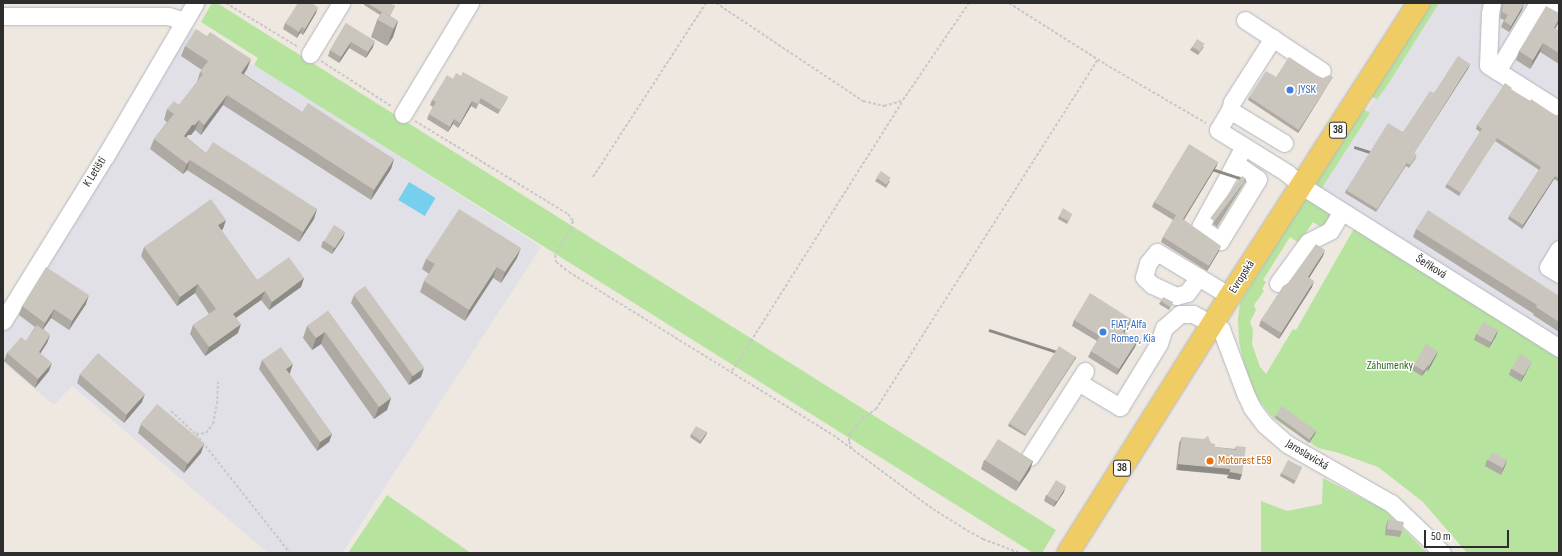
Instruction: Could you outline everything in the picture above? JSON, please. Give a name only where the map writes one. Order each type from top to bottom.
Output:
[{"type":"main road","name":"Evropská","points":[[1068,553],[1212,324],[1419,3]]},
{"type":"street","name":"K Letišti","points":[[3,321],[106,155],[195,3]]},
{"type":"street","points":[[310,54],[340,3]]},
{"type":"street","points":[[403,114],[470,3]]},
{"type":"street","points":[[1492,3],[1490,13],[1488,65],[1559,110]]},
{"type":"street","points":[[1497,71],[1538,3]]},
{"type":"street","points":[[1543,3],[1559,13]]},
{"type":"street","points":[[3,16],[168,16],[184,21]]},
{"type":"street","points":[[1245,20],[1322,71]]},
{"type":"street","points":[[1218,130],[1230,110],[1232,102],[1273,38]]},
{"type":"street","points":[[1230,110],[1284,143]]},
{"type":"street","name":"Šeříková","points":[[1218,130],[1286,173],[1302,186],[1559,348]]},
{"type":"street","points":[[1235,163],[1244,146]]},
{"type":"street","points":[[1278,283],[1308,242],[1330,231],[1342,211]]},
{"type":"street","points":[[1559,249],[1548,267],[1559,274]]},
{"type":"street","points":[[1199,277],[1230,296]]},
{"type":"street","points":[[1030,457],[1081,376],[1120,407],[1159,343],[1164,328],[1180,314],[1193,314],[1212,324]]},
{"type":"street","name":"Jaroslavická","points":[[1212,324],[1220,329],[1252,408],[1264,424],[1287,444],[1391,503],[1442,553]]},
{"type":"path","points":[[226,3],[310,54],[403,114],[568,214],[573,221],[571,229],[555,255],[556,262],[569,272],[833,435],[933,509],[963,528],[983,539],[1020,553]]},
{"type":"path","points":[[593,177],[706,3]]},
{"type":"path","points":[[716,3],[863,101],[884,106],[898,103],[903,100]]},
{"type":"path","points":[[732,372],[903,100],[969,3]]},
{"type":"path","points":[[1009,3],[1098,59],[1218,130]]},
{"type":"path","points":[[852,449],[849,442],[849,435],[862,419],[876,409],[1098,59]]},
{"type":"path","points":[[196,434],[206,433],[213,424],[217,404],[218,382]]},
{"type":"path","points":[[171,411],[196,434],[290,553]]},
{"type":"shaded area","points":[[1436,3],[1559,3],[1559,341],[1317,190]]},
{"type":"shaded area","points":[[189,26],[309,99],[541,247],[342,553],[268,553],[72,386],[54,405],[3,363],[3,331]]},
{"type":"green space","points":[[212,3],[217,3],[1056,530],[1042,553],[1033,553],[254,65],[258,58],[201,22]]},
{"type":"green space","points":[[1428,3],[1439,3],[1387,86],[1377,99],[1370,96]]},
{"type":"green space","points":[[1363,109],[1370,113],[1322,188],[1319,187],[1316,184],[1317,179]]},
{"type":"green space","name":"Záhumenky","points":[[1306,197],[1334,213],[1326,227],[1321,227],[1313,222],[1299,243],[1290,237],[1263,280],[1266,282],[1262,289],[1264,291],[1254,305],[1256,310],[1250,322],[1253,330],[1252,344],[1260,367],[1266,374],[1293,329],[1296,330],[1355,227],[1559,354],[1559,553],[1467,553],[1423,502],[1378,467],[1339,453],[1318,448],[1273,418],[1258,399],[1256,400],[1245,368],[1239,342],[1238,319],[1240,303]]},
{"type":"green space","points":[[1323,478],[1385,510],[1427,553],[1261,553],[1261,501],[1287,511],[1322,504]]},
{"type":"green space","points":[[387,495],[468,551],[470,553],[348,553]]},
{"type":"water","points":[[409,182],[436,198],[425,216],[398,200]]},
{"type":"building","points":[[298,3],[311,3],[318,7],[305,29],[302,27],[299,32],[285,23]]},
{"type":"building","points":[[367,3],[389,3],[395,6],[390,16]]},
{"type":"building","points":[[1503,3],[1524,4],[1511,26],[1504,21],[1508,15],[1502,12]]},
{"type":"building","points":[[1546,6],[1559,13],[1559,19],[1554,28],[1559,31],[1559,53],[1543,43],[1533,60],[1519,51]]},
{"type":"building","points":[[382,12],[398,21],[393,29],[378,20]]},
{"type":"building","points":[[346,23],[375,41],[368,52],[351,42],[341,57],[330,50]]},
{"type":"building","points":[[196,29],[207,36],[210,32],[251,59],[241,73],[302,112],[308,103],[394,159],[374,190],[227,95],[204,125],[199,120],[195,125],[192,125],[184,136],[206,153],[213,142],[317,209],[303,232],[190,160],[187,164],[154,139],[174,114],[167,109],[174,101],[179,105],[203,74],[200,72],[208,61],[185,46]]},
{"type":"building","points":[[1197,39],[1205,44],[1200,51],[1192,47]]},
{"type":"building","points":[[1458,56],[1470,64],[1414,153],[1417,155],[1410,165],[1407,163],[1377,209],[1346,190],[1388,123],[1403,132],[1430,91],[1434,93]]},
{"type":"building","name":"JYSK","points":[[1289,57],[1318,76],[1323,78],[1329,75],[1333,77],[1299,130],[1249,97],[1266,71],[1276,77]]},
{"type":"building","points":[[463,72],[508,97],[500,110],[481,98],[478,104],[472,101],[460,123],[454,119],[450,127],[429,114],[436,102],[432,100],[447,75],[453,79],[456,73],[461,76]]},
{"type":"building","points":[[1505,83],[1512,88],[1511,89],[1530,101],[1531,99],[1555,115],[1559,115],[1559,178],[1555,176],[1523,225],[1509,216],[1541,167],[1497,138],[1461,193],[1447,184],[1482,129],[1477,125]]},
{"type":"building","points":[[1189,144],[1218,162],[1183,219],[1221,246],[1209,266],[1163,237],[1176,215],[1154,202]]},
{"type":"building","points":[[881,171],[891,178],[886,184],[876,178]]},
{"type":"building","points":[[1242,176],[1246,179],[1214,221],[1210,218]]},
{"type":"building","points":[[211,199],[226,220],[218,225],[257,280],[289,257],[304,278],[272,302],[265,291],[233,314],[241,324],[209,347],[193,325],[216,309],[198,284],[180,297],[144,247]]},
{"type":"building","points":[[1063,208],[1072,214],[1068,221],[1059,216]]},
{"type":"building","points":[[459,209],[521,248],[505,272],[497,267],[469,310],[424,281],[435,264],[426,259]]},
{"type":"building","points":[[1428,210],[1559,296],[1559,322],[1536,307],[1537,305],[1416,229]]},
{"type":"building","points":[[334,225],[345,232],[335,248],[324,241]]},
{"type":"building","points":[[1316,244],[1325,250],[1308,277],[1314,281],[1281,333],[1261,320],[1283,286],[1288,283]]},
{"type":"building","points":[[46,267],[89,295],[72,321],[54,309],[45,323],[22,306]]},
{"type":"building","points":[[365,286],[424,368],[413,376],[354,294]]},
{"type":"building","name":"FIAT, Alfa Romeo, Kia","points":[[1090,293],[1131,319],[1123,332],[1137,341],[1119,369],[1091,351],[1100,336],[1074,320]]},
{"type":"building","points":[[1163,297],[1173,302],[1170,307],[1161,301]]},
{"type":"building","points":[[328,311],[391,398],[379,407],[325,332],[316,338],[307,326]]},
{"type":"building","points":[[1483,322],[1498,330],[1491,342],[1476,334]]},
{"type":"building","points":[[37,325],[50,335],[39,352],[52,363],[38,379],[7,353],[21,337],[26,341]]},
{"type":"building","points":[[1426,344],[1438,351],[1429,366],[1428,365],[1424,371],[1414,365]]},
{"type":"building","points":[[1059,346],[1076,357],[1026,434],[1009,423]]},
{"type":"building","points":[[281,347],[293,364],[286,369],[332,434],[320,442],[262,360]]},
{"type":"building","points":[[98,353],[145,394],[126,415],[80,374]]},
{"type":"building","points":[[1520,354],[1532,361],[1524,376],[1512,369]]},
{"type":"building","points":[[157,404],[204,444],[188,464],[140,424]]},
{"type":"building","points":[[1282,406],[1316,431],[1310,440],[1276,415]]},
{"type":"building","points":[[696,426],[707,432],[701,441],[691,434]]},
{"type":"building","name":"Motorest E59","points":[[1208,436],[1211,443],[1215,444],[1215,447],[1236,450],[1236,446],[1246,447],[1242,474],[1230,472],[1230,469],[1178,464],[1182,437],[1204,439]]},
{"type":"building","points":[[998,439],[1033,461],[1020,482],[985,460]]},
{"type":"building","points":[[1492,452],[1507,460],[1503,468],[1488,460]]},
{"type":"building","points":[[1288,460],[1302,467],[1295,481],[1281,473]]},
{"type":"building","points":[[1056,480],[1066,486],[1057,502],[1047,495]]},
{"type":"building","points":[[1388,519],[1404,522],[1402,531],[1387,529]]},
{"type":"place","name":"JYSK","points":[[1290,90]]},
{"type":"place","name":"FIAT, Alfa Romeo, Kia","points":[[1103,332]]},
{"type":"place","name":"Motorest E59","points":[[1210,461]]}]
